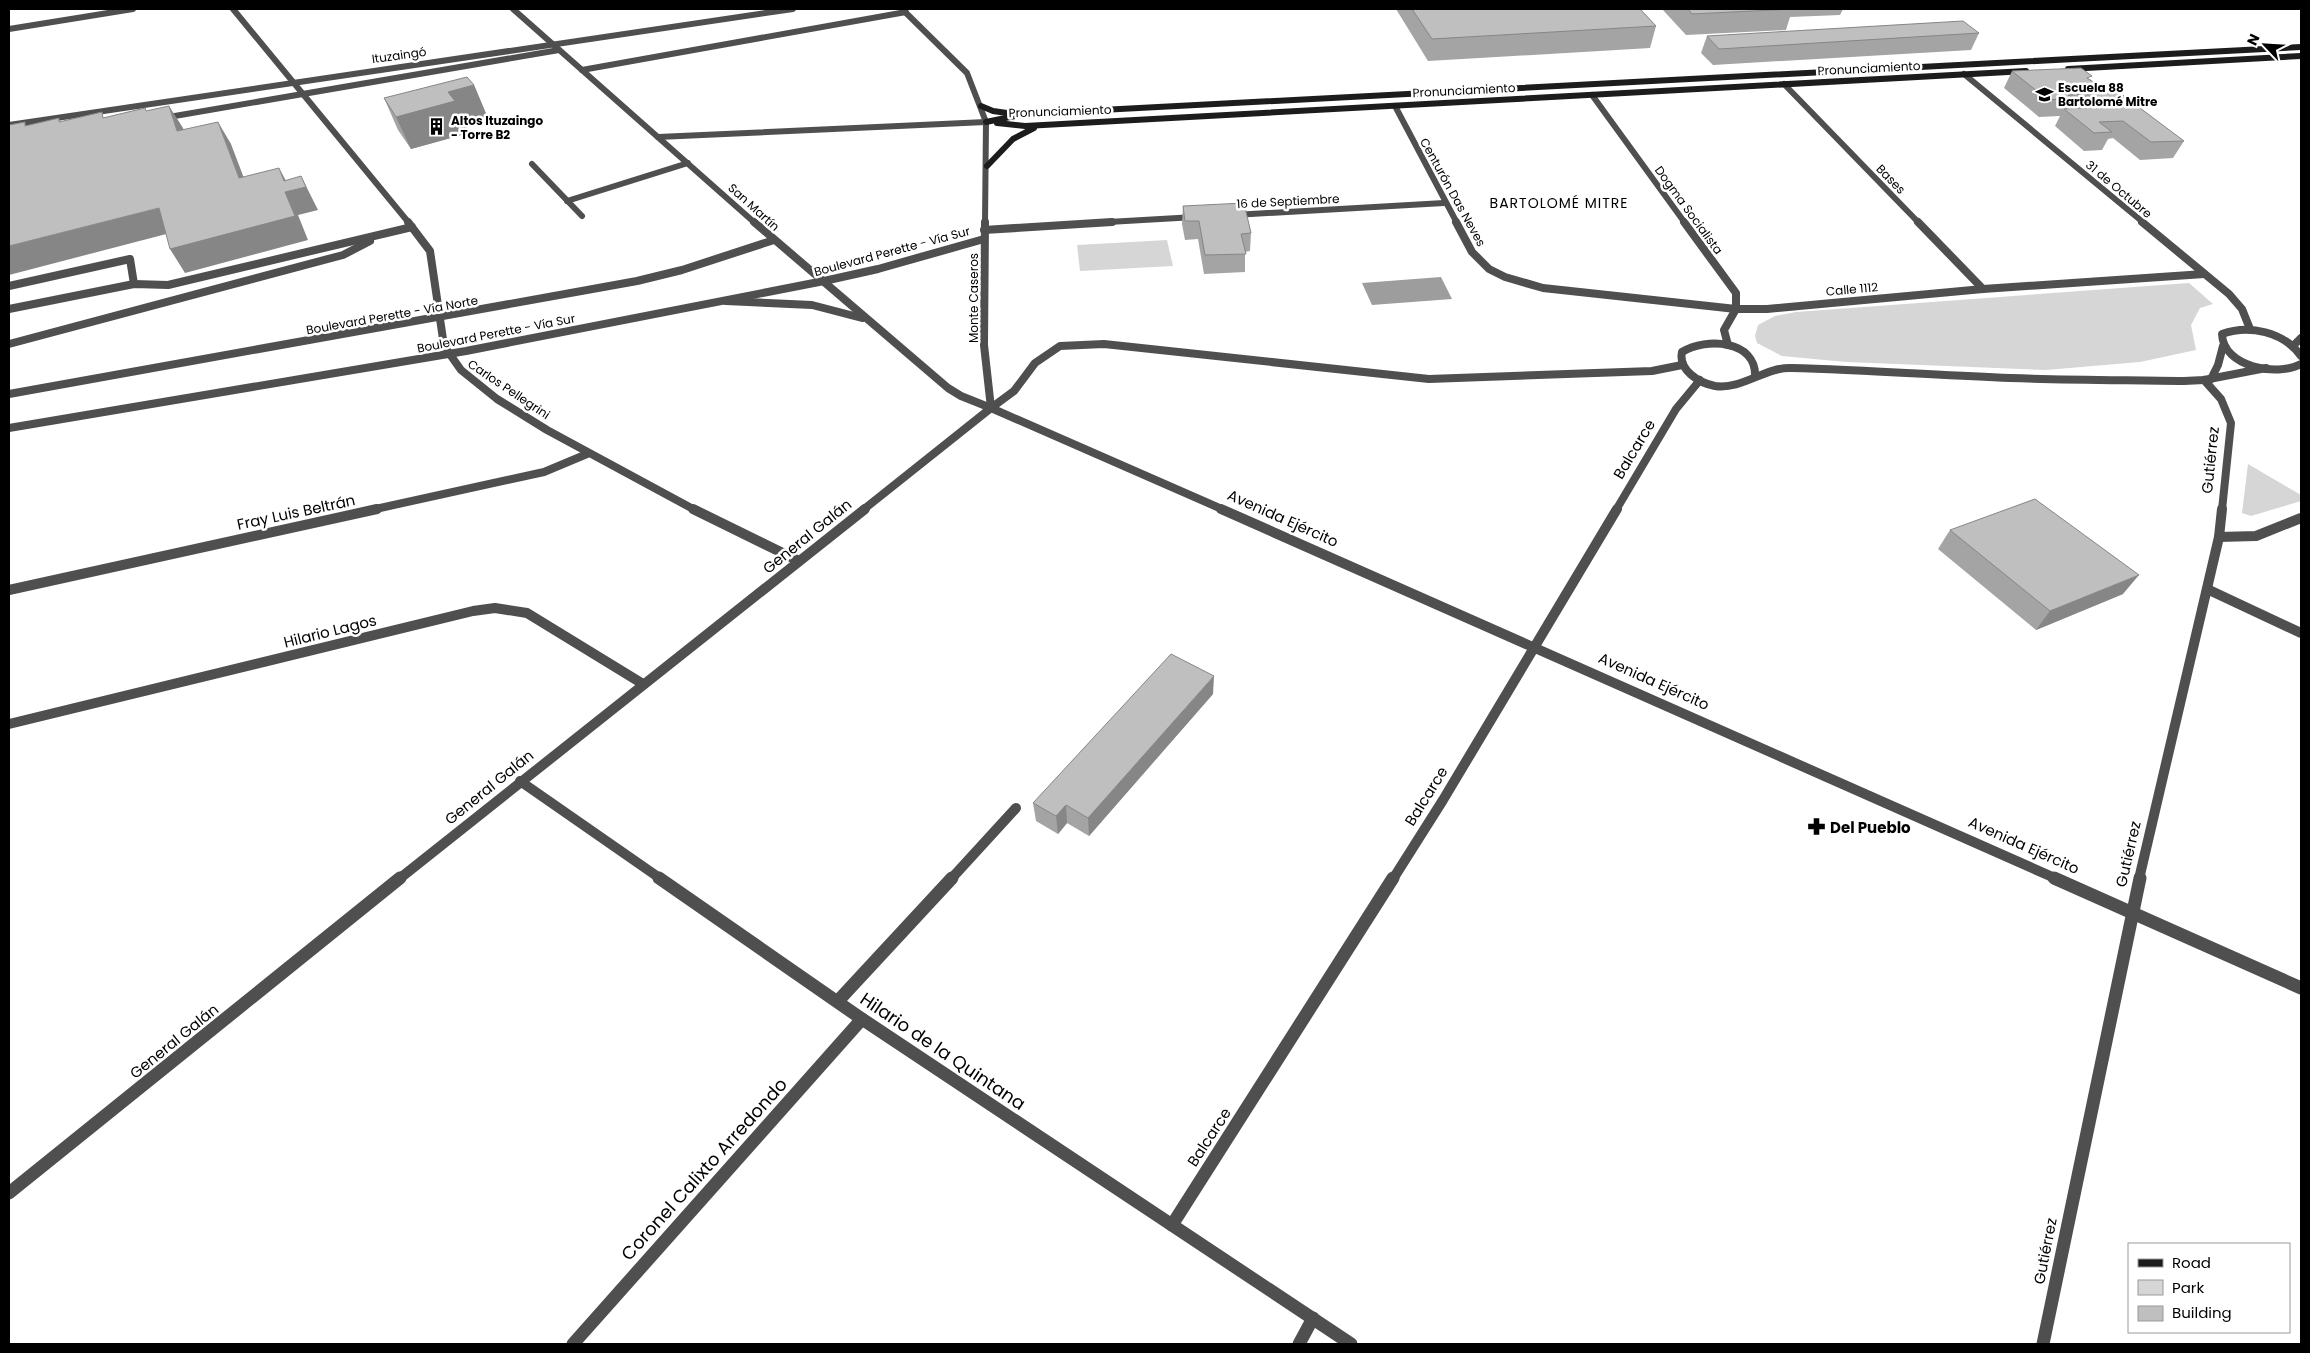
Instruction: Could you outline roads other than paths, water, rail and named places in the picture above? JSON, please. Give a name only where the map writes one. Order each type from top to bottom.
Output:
[{"type":"main road","name":"Pronunciamiento","points":[[986,122],[1025,114],[2301,47]]},
{"type":"main road","points":[[2062,69],[2301,57]]},
{"type":"main road","name":"Pronunciamiento","points":[[986,122],[1025,126],[2033,71]]},
{"type":"main road","points":[[981,106],[993,111],[1025,114]]},
{"type":"main road","points":[[987,166],[1002,147],[1017,134],[1049,124]]},
{"type":"street","points":[[9,29],[133,9]]},
{"type":"street","points":[[233,9],[430,251],[446,354]]},
{"type":"street","name":"San Martín","points":[[513,9],[774,240],[948,388],[961,396],[991,408]]},
{"type":"street","name":"Ituzaingó","points":[[9,125],[793,9]]},
{"type":"street","points":[[582,70],[904,11]]},
{"type":"street","name":"Monte Caseros","points":[[904,11],[967,73],[986,122],[984,345],[991,408]]},
{"type":"street","points":[[155,119],[559,50]]},
{"type":"street","name":"31 de Octubre","points":[[1964,74],[2228,294],[2242,309],[2250,329]]},
{"type":"street","name":"Bases","points":[[1784,84],[1983,288]]},
{"type":"street","name":"Dogma Socialista","points":[[1592,95],[1736,293],[1736,309]]},
{"type":"street","name":"Centurón Das Neves","points":[[1395,106],[1444,203],[1472,252],[1489,269],[1505,277]]},
{"type":"street","points":[[658,137],[986,122]]},
{"type":"street","points":[[567,201],[688,163]]},
{"type":"street","points":[[532,164],[582,216]]},
{"type":"street","name":"16 de Septiembre","points":[[1228,215],[1444,203]]},
{"type":"street","points":[[984,234],[1199,217]]},
{"type":"street","points":[[9,309],[134,284],[168,285],[412,227]]},
{"type":"street","points":[[9,344],[343,255],[384,234]]},
{"type":"street","name":"Boulevard Perette - Vía Sur","points":[[9,428],[446,354],[824,282],[878,269],[984,234]]},
{"type":"street","name":"Boulevard Perette - Vía Norte","points":[[9,394],[637,281],[682,270],[774,240]]},
{"type":"street","points":[[9,286],[130,259],[134,284]]},
{"type":"street","name":"Calle 1112","points":[[1505,277],[1543,288],[1696,306],[1768,309],[1983,288],[2204,274]]},
{"type":"street","points":[[720,301],[776,301],[825,306],[869,321]]},
{"type":"street","points":[[1728,345],[1724,330],[1736,309]]},
{"type":"street","points":[[2301,356],[2293,346],[2274,335],[2250,329],[2238,329],[2222,334],[2220,340],[2223,346],[2240,359],[2266,368],[2294,369],[2301,364]]},
{"type":"street","points":[[2293,346],[2301,338]]},
{"type":"street","points":[[1755,377],[1757,370],[1755,363],[1749,356],[1728,345],[1710,342],[1694,344],[1682,352],[1680,358],[1682,365],[1700,380],[1712,384],[1732,386],[1748,382],[1755,377],[1775,370],[1788,368],[2012,378],[2207,380],[2266,368]]},
{"type":"street","name":"General Galán","points":[[9,1193],[520,781],[1014,391],[1035,363],[1060,346],[1104,344],[1429,379],[1652,372],[1682,365]]},
{"type":"street","points":[[2207,380],[2218,365],[2223,346]]},
{"type":"street","name":"Carlos Pellegrini","points":[[446,354],[455,366],[490,392],[587,454],[800,561]]},
{"type":"street","name":"Balcarce","points":[[1172,1225],[1443,800],[1676,409],[1700,380]]},
{"type":"street","name":"Gutiérrez","points":[[2043,1344],[2132,911],[2219,537],[2231,423],[2228,409],[2221,396],[2207,380]]},
{"type":"street","name":"Avenida Ejército","points":[[991,408],[1535,646],[2301,988]]},
{"type":"street","name":"Fray Luis Beltrán","points":[[9,590],[544,472],[587,454]]},
{"type":"street","points":[[2219,537],[2256,536],[2301,518]]},
{"type":"street","points":[[2207,589],[2301,633]]},
{"type":"street","name":"Hilario Lagos","points":[[9,724],[463,613],[495,608],[512,609],[527,613],[643,684]]},
{"type":"street","name":"Hilario de la Quintana","points":[[520,781],[862,1019],[1350,1344]]},
{"type":"street","points":[[838,1001],[1016,808]]},
{"type":"street","name":"Coronel Calixto Arredondo","points":[[573,1344],[862,1019]]},
{"type":"street","points":[[1298,1344],[1313,1318]]},
{"type":"place","name":"Escuela 88 Bartolomé Mitre","points":[[2044,94]]},
{"type":"place","name":"Altos Ituzaingo - Torre B2","points":[[437,127]]},
{"type":"place","name":"Del Pueblo","points":[[1816,827]]},
{"type":"district","name":"BARTOLOMÉ MITRE","points":[[1559,203]]}]
